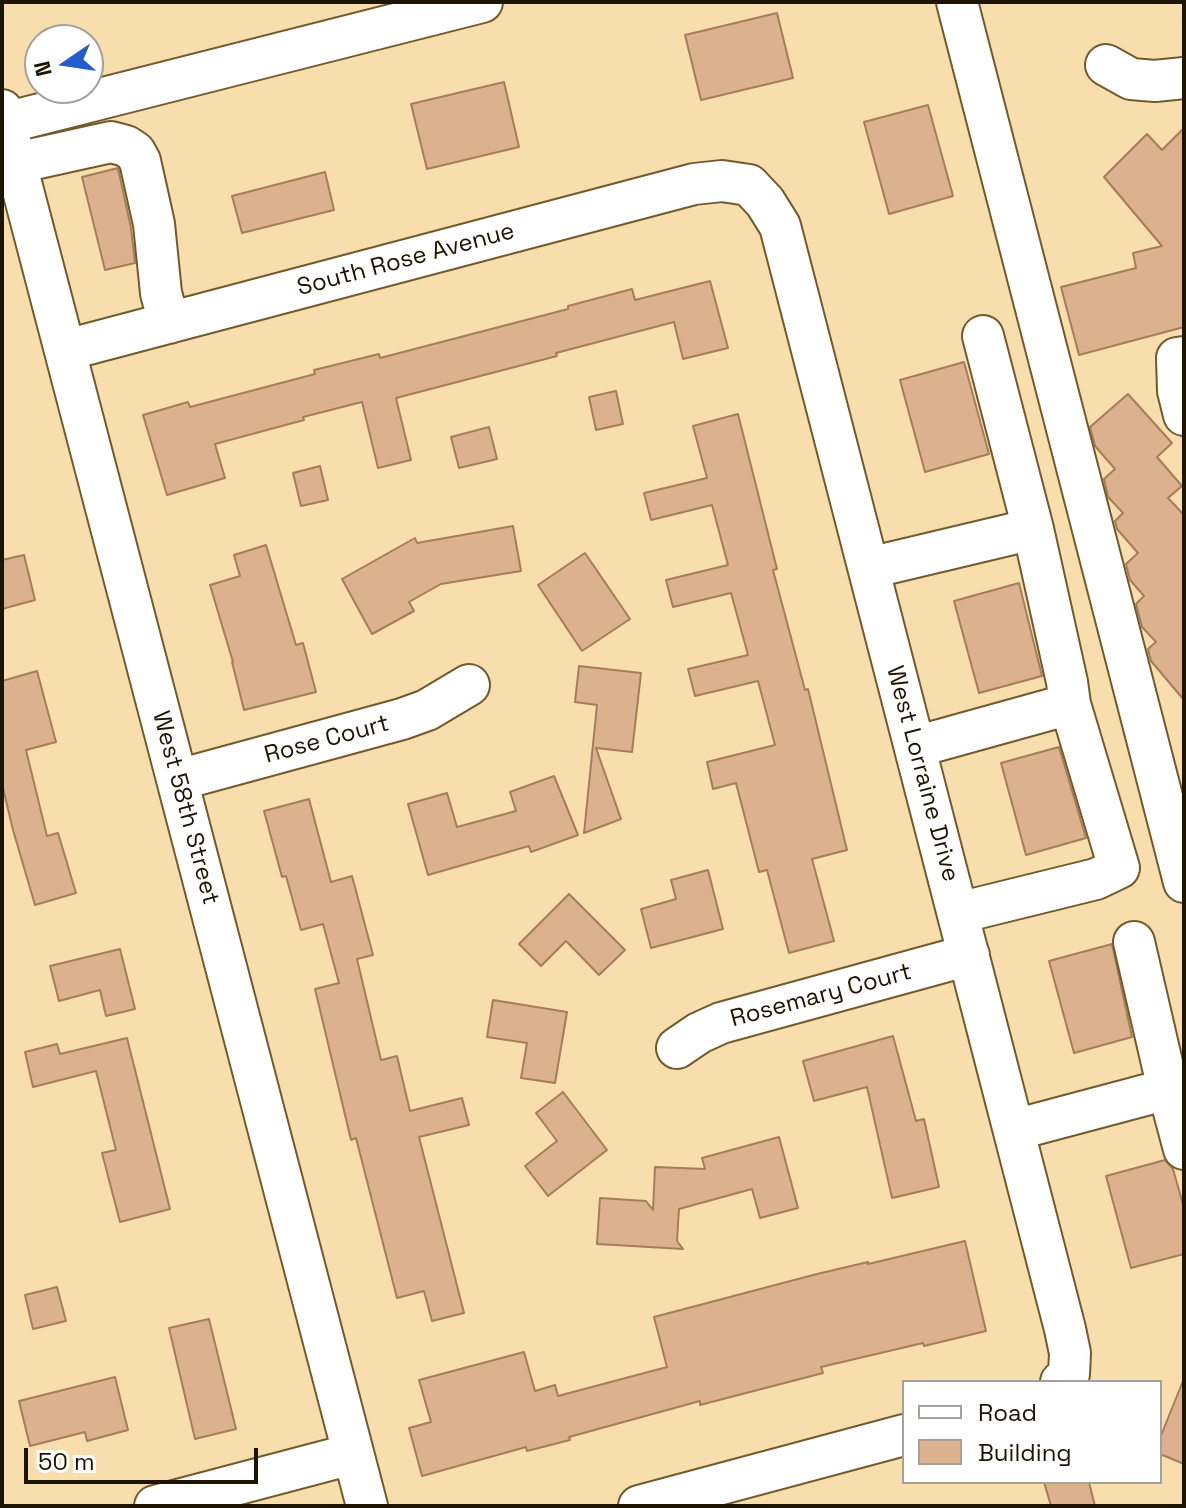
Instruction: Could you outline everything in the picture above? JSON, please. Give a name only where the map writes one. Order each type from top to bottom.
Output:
[{"type":"street","points":[[4,116],[482,2]]},
{"type":"street","points":[[957,2],[1184,882]]},
{"type":"street","points":[[1106,65],[1131,79],[1155,81],[1184,78]]},
{"type":"street","name":"West 58th Street","points":[[4,116],[367,1506]]},
{"type":"street","points":[[16,163],[111,142],[135,152],[140,161],[154,224],[161,293],[169,323]]},
{"type":"street","name":"South Rose Avenue","points":[[66,350],[694,184],[722,181],[749,185]]},
{"type":"street","name":"West Lorraine Drive","points":[[749,185],[765,202],[780,226],[1065,1329],[1070,1353],[1065,1378]]},
{"type":"street","points":[[958,913],[1096,879],[1119,868],[1070,704],[1033,529],[983,336]]},
{"type":"street","points":[[1181,358],[1178,391],[1184,415]]},
{"type":"street","points":[[869,568],[1033,529]]},
{"type":"street","name":"Rose Court","points":[[178,780],[402,719],[427,710],[469,685]]},
{"type":"street","points":[[915,747],[1070,704]]},
{"type":"street","points":[[1134,942],[1184,1149]]},
{"type":"street","name":"Rosemary Court","points":[[677,1048],[721,1023],[969,955]]},
{"type":"street","points":[[1014,1130],[1168,1089]]},
{"type":"street","points":[[639,1506],[902,1436]]},
{"type":"street","points":[[155,1506],[352,1454]]},
{"type":"building","points":[[777,13],[793,78],[701,100],[685,35]]},
{"type":"building","points":[[504,82],[519,147],[427,169],[411,104]]},
{"type":"building","points":[[928,105],[953,196],[889,214],[864,122]]},
{"type":"building","points":[[1184,128],[1184,327],[1079,355],[1061,287],[1136,268],[1133,253],[1162,246],[1104,177],[1147,134],[1162,150]]},
{"type":"building","points":[[118,168],[135,263],[105,270],[82,177]]},
{"type":"building","points":[[325,172],[334,210],[242,233],[232,196]]},
{"type":"building","points":[[710,281],[728,348],[683,359],[674,322],[396,398],[411,460],[378,468],[362,402],[303,417],[304,420],[215,444],[225,478],[167,495],[143,415],[188,402],[190,407],[315,374],[314,370],[379,354],[380,358],[632,289],[635,300]]},
{"type":"building","points":[[964,362],[989,454],[925,472],[900,380]]},
{"type":"building","points":[[616,391],[623,424],[596,430],[589,397]]},
{"type":"building","points":[[1128,394],[1172,443],[1157,457],[1182,486],[1168,498],[1184,515],[1184,700],[1151,661],[1148,649],[1156,642],[1142,627],[1136,604],[1144,596],[1130,580],[1126,564],[1138,553],[1117,529],[1115,521],[1123,513],[1108,497],[1104,479],[1115,469],[1095,446],[1090,427]]},
{"type":"building","points":[[738,414],[777,569],[773,570],[805,690],[808,689],[847,850],[812,859],[834,941],[789,953],[767,870],[759,872],[736,783],[713,789],[707,762],[775,745],[758,681],[695,696],[688,669],[748,655],[731,593],[673,607],[666,580],[728,565],[712,505],[651,520],[644,493],[707,478],[693,426]]},
{"type":"building","points":[[489,427],[497,459],[459,468],[451,437]]},
{"type":"building","points":[[320,466],[328,500],[301,506],[293,473]]},
{"type":"building","points":[[513,526],[521,571],[441,584],[409,602],[414,611],[372,634],[342,579],[415,538],[417,543]]},
{"type":"building","points":[[266,545],[296,645],[303,643],[316,692],[244,710],[210,585],[240,576],[234,555]]},
{"type":"building","points":[[585,553],[630,619],[582,651],[538,585]]},
{"type":"building","points":[[24,555],[35,600],[2,609],[2,560]]},
{"type":"building","points":[[1019,583],[1042,676],[979,693],[954,601]]},
{"type":"building","points":[[579,666],[641,673],[632,752],[596,748],[621,819],[584,833],[597,705],[575,702]]},
{"type":"building","points":[[37,671],[56,742],[26,750],[47,836],[58,833],[76,893],[35,905],[2,784],[2,681]]},
{"type":"building","points":[[1059,747],[1086,838],[1026,855],[1001,763]]},
{"type":"building","points":[[554,776],[578,835],[531,852],[529,846],[428,875],[408,804],[447,793],[457,827],[516,811],[510,792]]},
{"type":"building","points":[[309,799],[331,882],[352,876],[373,955],[357,959],[381,1060],[397,1056],[410,1111],[462,1098],[469,1125],[419,1137],[464,1313],[432,1321],[424,1291],[397,1298],[356,1138],[351,1140],[315,989],[339,983],[323,924],[301,930],[286,876],[282,877],[264,811]]},
{"type":"building","points":[[708,870],[723,929],[651,948],[641,909],[676,899],[671,880]]},
{"type":"building","points":[[569,894],[625,950],[599,975],[566,941],[541,966],[519,944]]},
{"type":"building","points":[[1112,944],[1132,1037],[1074,1053],[1049,961]]},
{"type":"building","points":[[120,949],[135,1009],[106,1016],[100,990],[59,1001],[50,966]]},
{"type":"building","points":[[493,1000],[567,1012],[555,1083],[521,1078],[527,1043],[487,1037]]},
{"type":"building","points":[[893,1036],[916,1121],[924,1119],[939,1187],[892,1198],[867,1087],[814,1101],[803,1061]]},
{"type":"building","points":[[127,1038],[170,1209],[120,1222],[102,1153],[116,1150],[96,1071],[33,1087],[25,1052],[57,1044],[60,1054]]},
{"type":"building","points":[[563,1092],[607,1150],[548,1196],[525,1166],[557,1141],[536,1113]]},
{"type":"building","points":[[779,1137],[798,1208],[760,1218],[752,1189],[679,1209],[677,1241],[683,1249],[597,1244],[600,1198],[646,1201],[653,1210],[655,1167],[705,1169],[702,1158]]},
{"type":"building","points":[[1165,1160],[1173,1169],[1184,1208],[1184,1254],[1131,1268],[1106,1176]]},
{"type":"building","points":[[965,1241],[986,1331],[821,1367],[823,1373],[700,1405],[700,1401],[569,1437],[570,1440],[527,1451],[526,1447],[422,1476],[409,1428],[431,1422],[419,1380],[524,1352],[535,1391],[555,1385],[558,1396],[667,1367],[654,1317],[817,1274]]},
{"type":"building","points":[[57,1287],[66,1321],[33,1329],[25,1295]]},
{"type":"building","points":[[209,1319],[236,1429],[195,1439],[169,1328]]},
{"type":"building","points":[[115,1377],[128,1430],[87,1441],[85,1432],[30,1446],[19,1401]]},
{"type":"building","points":[[1184,1381],[1184,1464],[1162,1455],[1162,1433]]},
{"type":"building","points":[[1045,1484],[1090,1484],[1095,1506],[1051,1506]]}]
